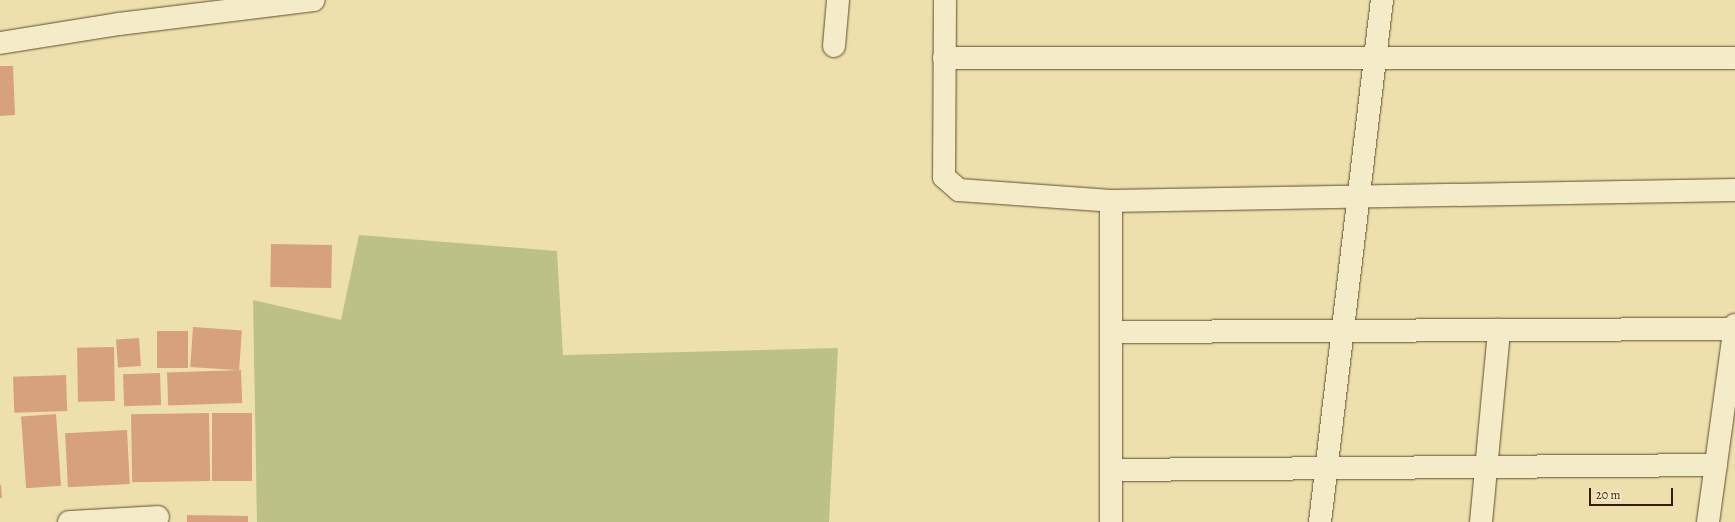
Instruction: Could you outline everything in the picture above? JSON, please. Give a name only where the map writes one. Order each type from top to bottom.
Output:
[{"type":"street","points":[[0,43],[120,24],[314,0]]},
{"type":"street","points":[[834,46],[838,0]]},
{"type":"street","points":[[945,0],[944,177],[950,184],[960,190],[1111,201],[1735,190]]},
{"type":"street","points":[[1320,522],[1382,0]]},
{"type":"street","points":[[944,58],[1735,58]]},
{"type":"street","points":[[1111,201],[1111,522]]},
{"type":"street","points":[[1111,332],[1735,327],[1708,522]]},
{"type":"street","points":[[1481,522],[1499,330]]},
{"type":"street","points":[[1111,470],[1716,465]]},
{"type":"street","points":[[69,522],[158,517]]},
{"type":"green space","points":[[359,235],[557,251],[563,355],[838,348],[829,522],[257,522],[253,300],[341,320]]},
{"type":"building","points":[[0,66],[13,66],[15,115],[0,116]]},
{"type":"building","points":[[271,244],[332,245],[331,288],[270,287]]},
{"type":"building","points":[[193,327],[242,330],[239,370],[190,367]]},
{"type":"building","points":[[157,331],[188,331],[188,368],[157,368]]},
{"type":"building","points":[[139,338],[141,366],[118,368],[116,340]]},
{"type":"building","points":[[114,347],[115,401],[78,402],[77,348]]},
{"type":"building","points":[[241,370],[242,403],[168,406],[167,373]]},
{"type":"building","points":[[160,373],[161,405],[124,406],[123,374]]},
{"type":"building","points":[[66,375],[67,411],[14,413],[13,377]]},
{"type":"building","points":[[209,413],[210,481],[132,482],[131,414]]},
{"type":"building","points":[[212,413],[252,413],[252,481],[212,481]]},
{"type":"building","points":[[56,414],[61,486],[26,488],[21,416]]},
{"type":"building","points":[[127,430],[130,484],[68,487],[65,433]]},
{"type":"building","points":[[1,485],[2,498],[0,498]]},
{"type":"building","points":[[187,515],[248,516],[248,522],[187,522]]}]
